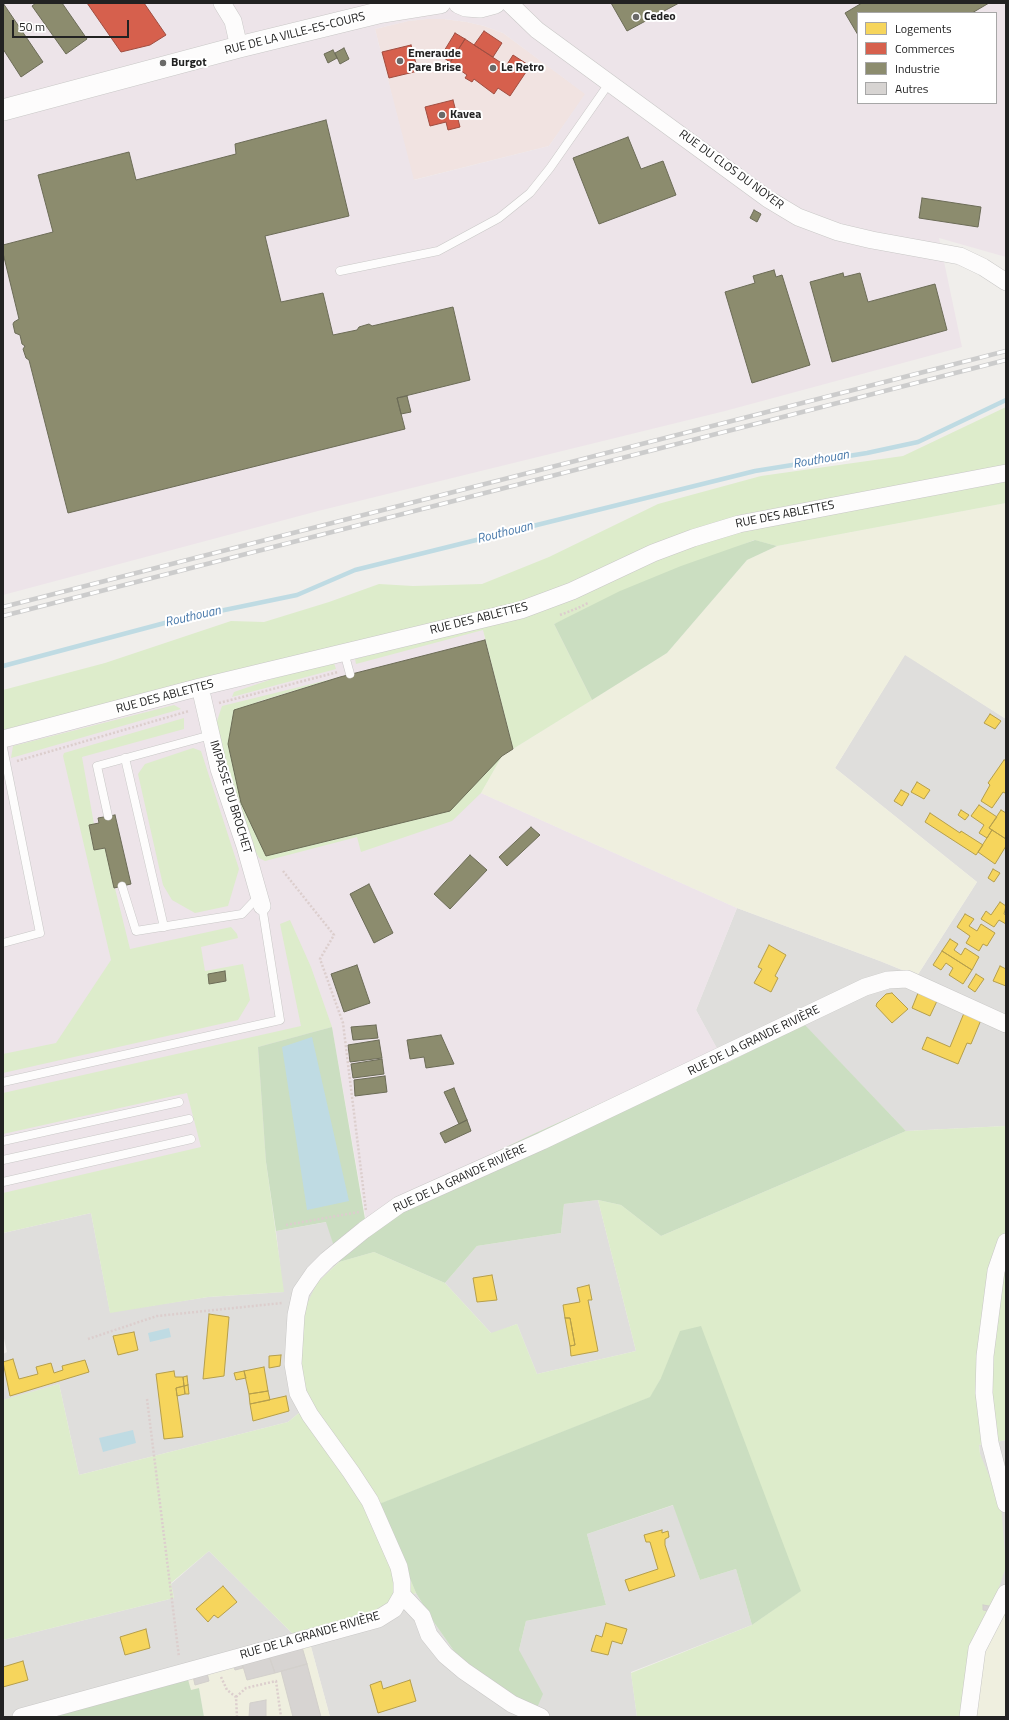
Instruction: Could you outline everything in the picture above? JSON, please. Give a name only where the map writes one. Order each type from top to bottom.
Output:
[{"type":"street","points":[[222,3],[233,21],[239,47]]},
{"type":"street","name":"RUE DE LA VILLE-ES-COURS","points":[[3,110],[382,8],[440,3]]},
{"type":"street","points":[[459,3],[466,6],[480,7],[495,3]]},
{"type":"street","name":"RUE DU CLOS DU NOYER","points":[[509,3],[537,30],[768,199],[798,217],[838,232],[872,240],[960,256],[989,270],[1006,282]]},
{"type":"street","name":"RUE DES ABLETTES","points":[[3,739],[200,687],[521,610],[572,591],[653,553],[693,538],[739,524],[1003,472]]},
{"type":"street","name":"IMPASSE DU BROCHET","points":[[200,687],[219,769],[245,846],[260,901]]},
{"type":"street","name":"RUE DE LA GRANDE RIVIÈRE","points":[[21,1717],[378,1619],[394,1609],[402,1595],[402,1582],[399,1567],[370,1501],[310,1415],[298,1393],[293,1364],[296,1315],[301,1292],[310,1279],[327,1260],[364,1230],[399,1205],[542,1141],[865,987],[888,980],[907,979],[1006,1024]]},
{"type":"street","points":[[1006,1242],[996,1271],[985,1356],[984,1393],[990,1443],[1006,1504]]},
{"type":"street","points":[[968,1717],[977,1649],[1006,1593]]},
{"type":"street","points":[[402,1595],[422,1616],[429,1635],[445,1655],[464,1671],[512,1704],[541,1717]]},
{"type":"lane","points":[[340,271],[438,251],[499,218],[530,193],[550,168],[610,82]]},
{"type":"lane","points":[[344,652],[350,674]]},
{"type":"lane","points":[[108,816],[97,766],[211,735]]},
{"type":"lane","points":[[3,748],[40,933],[3,943]]},
{"type":"lane","points":[[125,758],[164,927]]},
{"type":"lane","points":[[3,1082],[280,1020],[260,901],[242,914],[136,931],[122,886]]},
{"type":"lane","points":[[3,1141],[179,1102]]},
{"type":"lane","points":[[3,1160],[188,1119]]},
{"type":"lane","points":[[3,1182],[191,1140]]},
{"type":"path","points":[[283,871],[334,935],[320,959],[343,1023],[366,1211]]},
{"type":"path","points":[[286,1225],[372,1210]]},
{"type":"path","points":[[88,1339],[157,1316],[299,1302]]},
{"type":"path","points":[[147,1399],[181,1673]]},
{"type":"path","points":[[216,1663],[222,1683],[227,1690],[236,1697],[237,1717]]},
{"type":"path","points":[[236,1697],[246,1688],[276,1681],[281,1717]]},
{"type":"shaded area","points":[[3,3],[1006,3],[1006,257],[939,238],[962,347],[725,411],[318,511],[3,595]],"holes":[[[444,19],[484,26],[503,33],[585,94],[549,146],[414,180],[375,29],[408,21]]]},
{"type":"shaded area","points":[[444,19],[467,22],[503,33],[586,94],[549,146],[413,180],[375,29],[408,21]]},
{"type":"shaded area","points":[[481,612],[485,640],[513,749],[501,756],[481,793],[737,908],[696,1010],[718,1050],[529,1136],[429,1184],[366,1220],[332,1027],[266,1162],[167,1195],[3,1233],[3,730]]},
{"type":"shaded area","points":[[905,654],[1006,719],[1006,1126],[906,1131],[804,1025],[725,1064],[696,1010],[737,908],[917,976],[977,882],[835,768]]},
{"type":"shaded area","points":[[598,1200],[636,1351],[537,1374],[517,1324],[492,1334],[445,1283],[477,1246],[561,1233],[564,1204]]},
{"type":"shaded area","points":[[91,1213],[110,1312],[208,1297],[283,1292],[276,1231],[327,1222],[339,1262],[317,1283],[310,1404],[288,1422],[79,1475],[59,1384],[4,1400],[3,1354],[7,1352],[3,1334],[3,1233]]},
{"type":"shaded area","points":[[1006,1440],[1006,1600],[997,1594],[979,1445]]},
{"type":"shaded area","points":[[674,1505],[700,1580],[736,1569],[752,1625],[631,1672],[637,1717],[533,1717],[519,1650],[526,1621],[606,1605],[587,1534]]},
{"type":"shaded area","points":[[209,1551],[293,1634],[378,1610],[416,1593],[433,1621],[461,1661],[530,1717],[330,1717],[310,1643],[53,1717],[3,1717],[3,1640],[174,1598],[171,1584]]},
{"type":"green space","points":[[1006,407],[1006,503],[777,546],[754,540],[554,624],[592,700],[513,749],[483,630],[356,664],[355,659],[445,636],[154,692],[3,730],[3,690],[105,663],[231,621],[264,622],[329,602],[379,584],[413,586],[482,584],[549,557],[658,504],[761,476],[903,456]]},
{"type":"green space","points":[[1006,503],[1006,719],[905,655],[835,768],[977,882],[917,976],[737,908],[481,793],[502,756],[667,653],[747,560],[777,546]]},
{"type":"green space","points":[[755,540],[777,546],[747,560],[667,653],[592,700],[554,624],[620,591],[681,566]]},
{"type":"green space","points":[[334,663],[336,669],[232,697],[234,692],[278,677]]},
{"type":"green space","points":[[340,677],[257,702],[247,719],[502,756],[481,793],[452,821],[361,852],[357,837],[265,861],[259,858],[239,820],[215,727],[222,706]]},
{"type":"green space","points":[[174,705],[181,709],[11,758],[13,746]]},
{"type":"green space","points":[[184,718],[184,729],[82,757],[94,824],[89,826],[94,850],[105,848],[130,949],[231,927],[237,934],[238,938],[201,947],[205,971],[243,964],[250,1000],[238,1020],[3,1073],[3,1054],[56,1043],[111,960],[63,756],[64,753]]},
{"type":"green space","points":[[193,748],[201,751],[239,869],[228,906],[195,913],[172,900],[163,885],[138,774],[145,764]]},
{"type":"green space","points":[[290,920],[311,967],[332,1027],[258,1047],[266,1162],[284,1292],[208,1297],[110,1313],[91,1213],[3,1233],[3,1193],[201,1147],[187,1093],[3,1134],[3,1093],[301,1026],[280,924]]},
{"type":"green space","points":[[804,1024],[906,1131],[661,1236],[621,1205],[598,1200],[564,1204],[561,1233],[477,1246],[445,1283],[374,1252],[339,1262],[326,1222],[276,1231],[266,1162],[258,1047],[332,1027],[365,1219],[429,1184],[529,1136],[718,1050],[725,1064]]},
{"type":"green space","points":[[1006,1126],[1006,1440],[979,1445],[980,1454],[1001,1504],[1006,1567],[997,1593],[1006,1600],[1006,1614],[984,1644],[974,1717],[637,1717],[631,1673],[752,1625],[800,1591],[661,1378],[651,1397],[380,1504],[416,1593],[378,1610],[293,1634],[209,1551],[171,1583],[174,1598],[3,1640],[3,1400],[59,1384],[79,1475],[288,1422],[310,1404],[301,1368],[304,1310],[317,1283],[339,1262],[374,1252],[445,1283],[491,1333],[517,1324],[537,1374],[636,1351],[598,1200],[621,1205],[661,1236],[906,1131]]},
{"type":"green space","points":[[701,1326],[801,1591],[752,1625],[736,1569],[700,1580],[673,1505],[587,1534],[606,1605],[526,1621],[519,1650],[543,1694],[533,1717],[461,1661],[433,1621],[416,1593],[379,1504],[650,1397],[661,1378],[680,1331]]},
{"type":"green space","points":[[1006,1614],[1006,1717],[974,1717],[984,1644]]},
{"type":"green space","points":[[310,1643],[330,1717],[204,1717],[199,1688],[191,1691],[187,1676]]},
{"type":"green space","points":[[187,1676],[191,1690],[199,1688],[204,1717],[53,1717]]},
{"type":"water","points":[[312,1037],[349,1201],[307,1210],[282,1047]]},
{"type":"water","points":[[169,1328],[171,1337],[150,1342],[148,1333]]},
{"type":"water","points":[[133,1430],[136,1443],[103,1452],[99,1438]]},
{"type":"building: Logements","points":[[990,714],[1001,721],[995,729],[984,723]]},
{"type":"building: Logements","points":[[1004,760],[1006,760],[1006,791],[1005,793],[1003,792],[992,808],[981,801],[990,785],[988,783]]},
{"type":"building: Logements","points":[[917,782],[930,790],[924,799],[911,792]]},
{"type":"building: Logements","points":[[901,790],[909,794],[902,806],[894,801]]},
{"type":"building: Logements","points":[[979,805],[997,817],[989,828],[992,830],[987,838],[979,833],[984,825],[971,816]]},
{"type":"building: Logements","points":[[961,810],[969,815],[965,820],[958,815]]},
{"type":"building: Logements","points":[[1001,810],[1006,813],[1006,839],[989,828]]},
{"type":"building: Logements","points":[[930,813],[960,833],[961,831],[983,845],[976,855],[925,822]]},
{"type":"building: Logements","points":[[992,830],[1006,839],[1006,846],[995,864],[978,852]]},
{"type":"building: Logements","points":[[993,869],[1000,873],[994,882],[988,878]]},
{"type":"building: Logements","points":[[1000,902],[1006,906],[1004,914],[1006,915],[1006,924],[999,920],[994,927],[981,919],[986,911],[991,915]]},
{"type":"building: Logements","points":[[965,914],[974,919],[969,926],[977,931],[981,924],[995,933],[987,946],[983,944],[979,951],[966,943],[970,936],[957,927]]},
{"type":"building: Logements","points":[[950,939],[958,944],[954,950],[961,955],[965,948],[979,957],[972,970],[942,951]]},
{"type":"building: Logements","points":[[769,945],[786,955],[775,976],[778,978],[771,992],[754,983],[762,969],[758,967]]},
{"type":"building: Logements","points":[[942,951],[972,970],[963,984],[949,975],[953,968],[946,963],[941,970],[933,965]]},
{"type":"building: Logements","points":[[1000,966],[1006,969],[1006,986],[993,981]]},
{"type":"building: Logements","points":[[976,974],[984,979],[975,992],[968,987]]},
{"type":"building: Logements","points":[[892,993],[908,1009],[892,1023],[876,1006],[886,994]]},
{"type":"building: Logements","points":[[918,993],[937,1001],[930,1016],[912,1008]]},
{"type":"building: Logements","points":[[964,1013],[981,1020],[971,1044],[967,1043],[958,1064],[922,1049],[927,1037],[950,1047]]},
{"type":"building: Logements","points":[[492,1275],[497,1300],[477,1302],[473,1278]]},
{"type":"building: Logements","points":[[589,1285],[592,1300],[588,1300],[598,1351],[571,1356],[570,1346],[575,1345],[570,1318],[565,1318],[563,1305],[580,1302],[577,1288]]},
{"type":"building: Logements","points":[[209,1314],[229,1317],[224,1376],[203,1379]]},
{"type":"building: Logements","points":[[565,1318],[570,1318],[575,1345],[570,1346]]},
{"type":"building: Logements","points":[[134,1332],[138,1350],[118,1355],[113,1336]]},
{"type":"building: Logements","points":[[281,1355],[280,1366],[269,1368],[269,1356]]},
{"type":"building: Logements","points":[[13,1359],[19,1379],[38,1374],[36,1367],[51,1363],[54,1373],[63,1370],[62,1366],[85,1360],[89,1372],[10,1396],[3,1362]]},
{"type":"building: Logements","points":[[264,1367],[268,1391],[249,1394],[244,1371]]},
{"type":"building: Logements","points":[[174,1371],[175,1377],[183,1377],[184,1386],[176,1388],[183,1437],[164,1439],[156,1374]]},
{"type":"building: Logements","points":[[244,1371],[246,1378],[236,1380],[234,1373]]},
{"type":"building: Logements","points":[[187,1376],[188,1385],[184,1386],[183,1377]]},
{"type":"building: Logements","points":[[188,1385],[189,1394],[185,1394],[184,1386]]},
{"type":"building: Logements","points":[[184,1386],[185,1394],[177,1396],[176,1388]]},
{"type":"building: Logements","points":[[268,1391],[270,1400],[250,1404],[249,1394]]},
{"type":"building: Logements","points":[[286,1396],[289,1411],[253,1421],[250,1404]]},
{"type":"building: Logements","points":[[662,1530],[662,1533],[668,1531],[669,1537],[665,1539],[665,1545],[675,1576],[629,1591],[625,1580],[658,1569],[650,1542],[646,1542],[644,1535]]},
{"type":"building: Logements","points":[[223,1586],[237,1602],[218,1618],[214,1615],[208,1622],[196,1609]]},
{"type":"building: Logements","points":[[606,1623],[627,1629],[622,1644],[612,1641],[608,1655],[591,1651],[596,1635],[602,1637]]},
{"type":"building: Logements","points":[[146,1629],[150,1648],[125,1655],[120,1637]]},
{"type":"building: Logements","points":[[23,1661],[28,1680],[3,1687],[3,1667]]},
{"type":"building: Logements","points":[[410,1680],[416,1701],[378,1713],[370,1685],[381,1681],[383,1689]]},
{"type":"building: Commerces","points":[[87,3],[144,3],[166,35],[150,45],[121,52]]},
{"type":"building: Commerces","points":[[484,31],[502,43],[493,57],[474,45]]},
{"type":"building: Commerces","points":[[455,33],[465,39],[450,62],[441,56]]},
{"type":"building: Commerces","name":"Le Retro","points":[[465,39],[506,66],[513,55],[530,66],[510,96],[498,88],[494,94],[474,79],[472,82],[465,78],[467,75],[450,63]]},
{"type":"building: Commerces","name":"Emeraude Pare Brise","points":[[411,45],[418,71],[389,78],[382,52]]},
{"type":"building: Commerces","name":"Kavea","points":[[453,100],[460,127],[448,130],[446,122],[430,126],[425,107]]},
{"type":"building: Industrie","points":[[3,3],[43,62],[21,77],[3,49]]},
{"type":"building: Industrie","points":[[36,3],[62,3],[87,39],[66,54],[32,6]]},
{"type":"building: Industrie","name":"Cedeo","points":[[611,3],[679,3],[627,31]]},
{"type":"building: Industrie","points":[[862,3],[989,3],[974,12],[857,12],[857,33],[845,13]]},
{"type":"building: Industrie","points":[[344,48],[349,59],[340,64],[335,53]]},
{"type":"building: Industrie","points":[[333,50],[337,58],[328,63],[324,54]]},
{"type":"building: Industrie","points":[[326,120],[349,216],[265,236],[281,302],[323,293],[333,335],[357,330],[359,327],[369,324],[372,326],[453,307],[470,380],[397,398],[405,429],[68,513],[29,360],[26,358],[23,349],[25,346],[22,344],[20,335],[15,333],[13,324],[19,319],[3,253],[3,245],[53,232],[38,175],[129,152],[136,180],[236,154],[235,144]]},
{"type":"building: Industrie","points":[[628,137],[641,169],[663,161],[676,195],[599,224],[573,158]]},
{"type":"building: Industrie","points":[[922,198],[981,207],[978,227],[919,218]]},
{"type":"building: Industrie","points":[[754,210],[761,214],[757,222],[750,218]]},
{"type":"building: Industrie","points":[[774,270],[776,277],[782,275],[810,365],[752,383],[725,292],[755,283],[753,276]]},
{"type":"building: Industrie","points":[[843,273],[844,277],[860,273],[868,302],[935,284],[947,330],[832,362],[810,282]]},
{"type":"building: Industrie","points":[[407,396],[411,412],[401,414],[397,398]]},
{"type":"building: Industrie","points":[[485,640],[513,749],[502,756],[450,811],[266,856],[241,803],[228,744],[234,710],[340,677]]},
{"type":"building: Industrie","points":[[115,815],[131,884],[114,888],[105,848],[94,850],[89,825],[99,823],[98,818]]},
{"type":"building: Industrie","points":[[531,827],[540,835],[507,866],[499,857]]},
{"type":"building: Industrie","points":[[470,855],[487,870],[450,909],[434,894]]},
{"type":"building: Industrie","points":[[369,884],[393,933],[374,943],[350,894]]},
{"type":"building: Industrie","points":[[357,965],[370,1003],[344,1012],[331,974]]},
{"type":"building: Industrie","points":[[225,971],[226,981],[209,984],[208,974]]},
{"type":"building: Industrie","points":[[376,1025],[378,1038],[353,1040],[351,1027]]},
{"type":"building: Industrie","points":[[441,1035],[454,1064],[426,1068],[424,1057],[410,1059],[407,1040]]},
{"type":"building: Industrie","points":[[379,1040],[382,1058],[350,1062],[348,1045]]},
{"type":"building: Industrie","points":[[382,1059],[384,1074],[353,1078],[351,1064]]},
{"type":"building: Industrie","points":[[385,1076],[387,1092],[355,1096],[354,1080]]},
{"type":"building: Industrie","points":[[454,1088],[467,1120],[459,1124],[444,1092]]},
{"type":"building: Industrie","points":[[467,1120],[471,1131],[445,1143],[440,1133]]},
{"type":"building: Autres","points":[[983,1605],[989,1606],[989,1611],[983,1610]]},
{"type":"building: Autres","points":[[302,1647],[307,1664],[275,1673],[269,1656]]},
{"type":"building: Autres","points":[[269,1656],[275,1673],[247,1680],[242,1663]]},
{"type":"building: Autres","points":[[242,1663],[243,1668],[235,1670],[233,1666]]},
{"type":"building: Autres","points":[[307,1664],[321,1717],[293,1717],[281,1671]]},
{"type":"building: Autres","points":[[207,1673],[209,1681],[195,1685],[193,1676]]},
{"type":"building: Autres","points":[[266,1700],[266,1717],[249,1717],[250,1703]]},
{"type":"waterway","name":"Routhouan","points":[[3,666],[176,620],[297,595],[355,570],[755,471],[867,453],[918,442],[1006,400]]},
{"type":"railway","points":[[3,607],[1006,351]]},
{"type":"railway","points":[[3,616],[1006,360]]},
{"type":"place","name":"Cedeo","points":[[636,17]]},
{"type":"place","name":"Emeraude Pare Brise","points":[[400,61]]},
{"type":"place","name":"Burgot","points":[[163,63]]},
{"type":"place","name":"Le Retro","points":[[493,68]]},
{"type":"place","name":"Kavea","points":[[442,115]]}]
